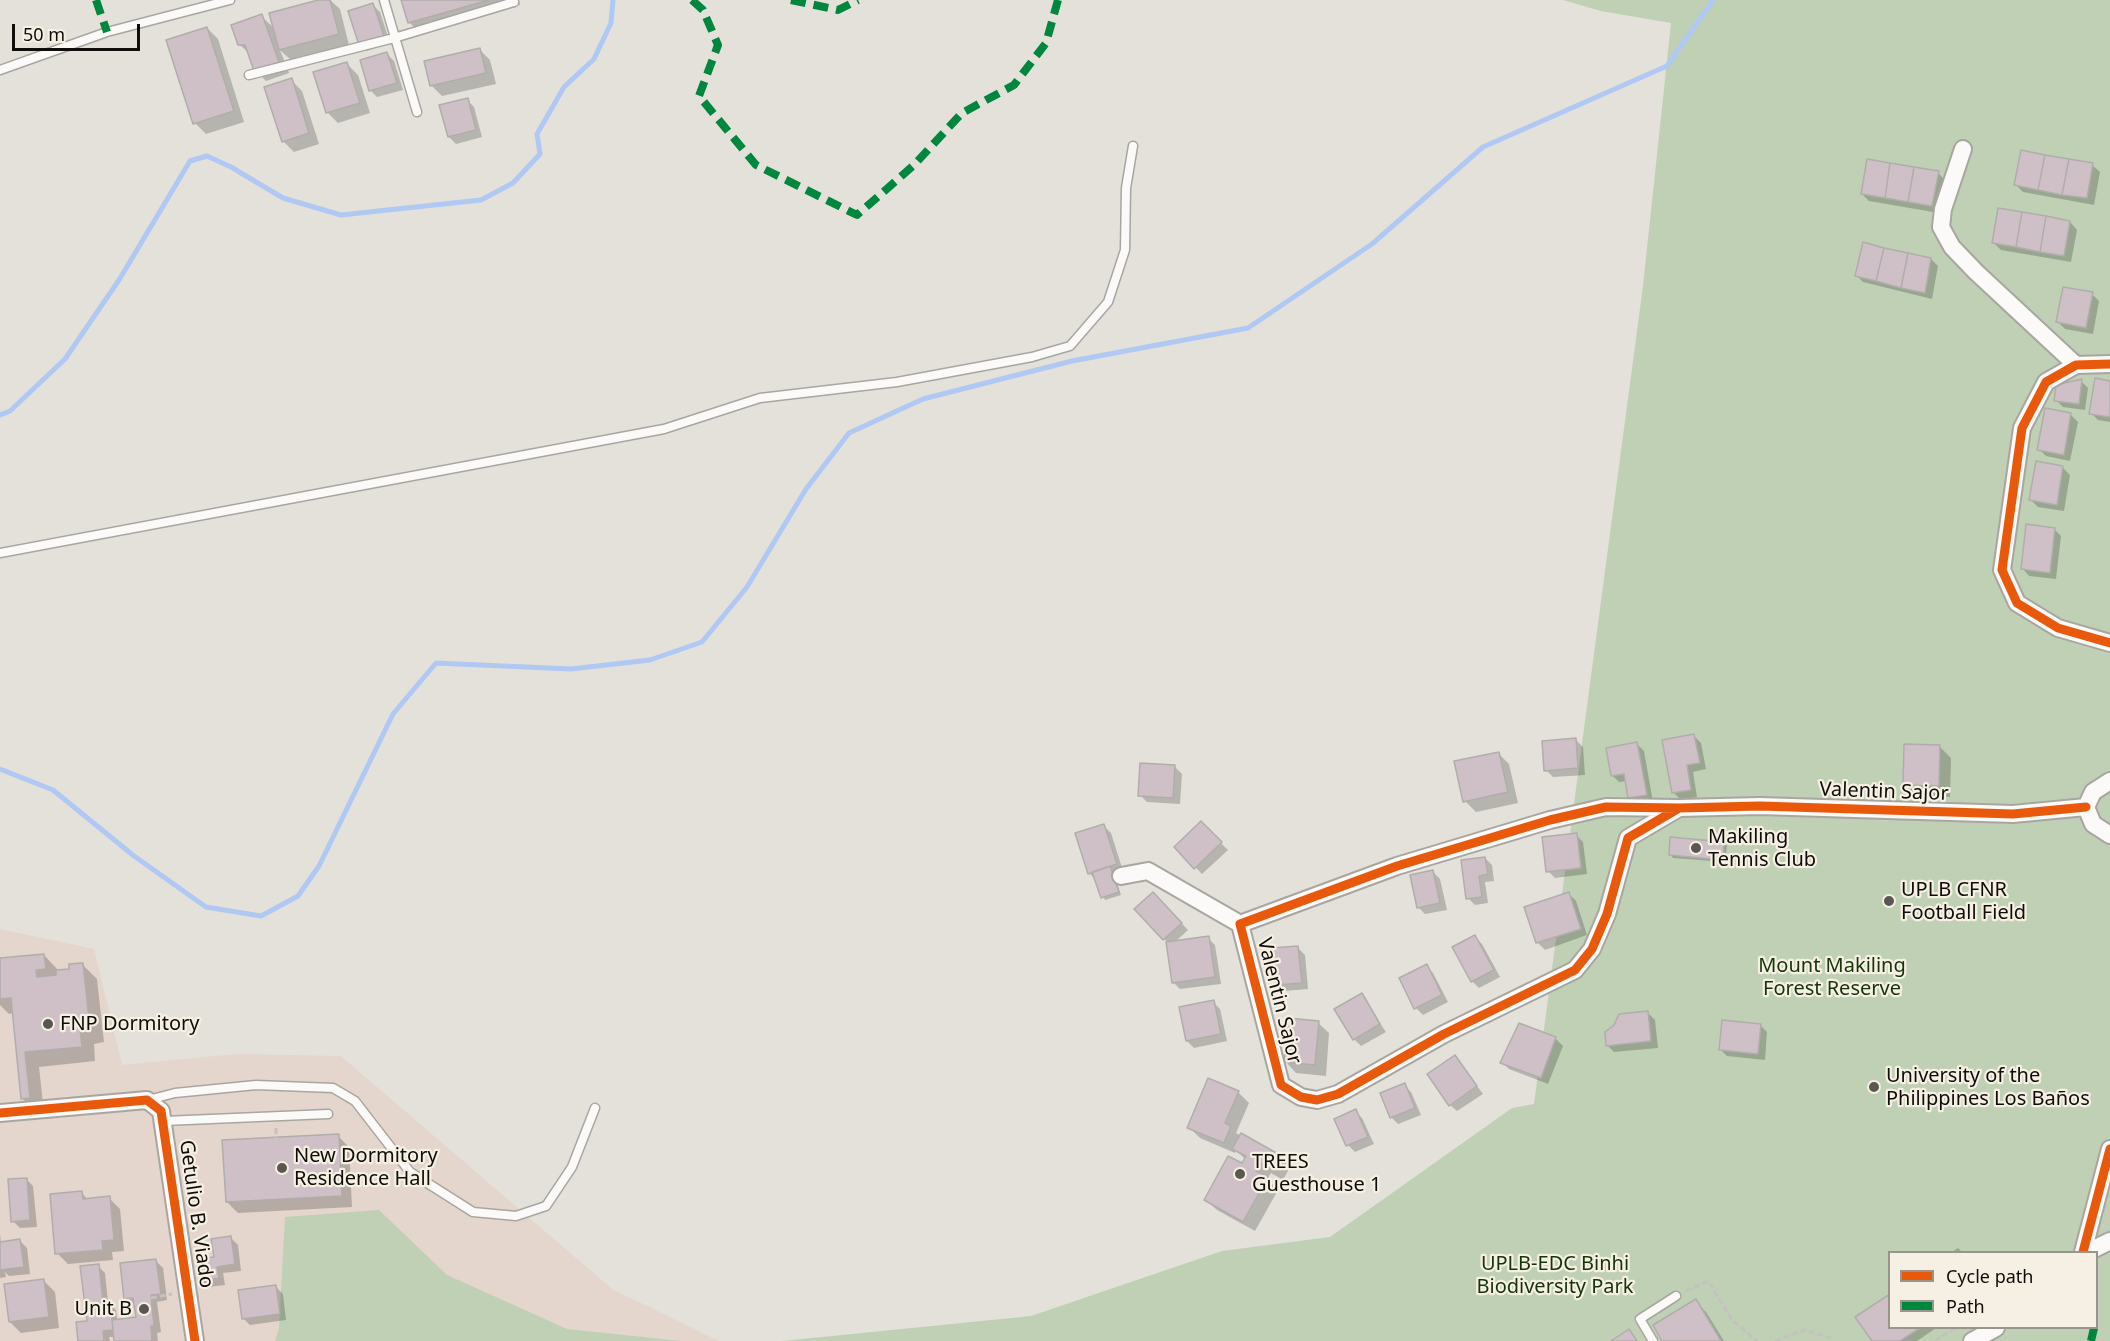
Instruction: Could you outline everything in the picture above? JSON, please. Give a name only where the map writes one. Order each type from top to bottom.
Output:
[{"type":"street","points":[[1963,149],[1943,209],[1941,227],[1952,247],[1976,272],[2076,365]]},
{"type":"street","points":[[2110,364],[2076,365],[2046,382],[2022,428],[2002,570],[2017,603],[2058,628],[2110,643]]},
{"type":"street","points":[[2110,781],[2093,792],[2086,807],[2093,824],[2110,835]]},
{"type":"street","name":"Valentin Sajor","points":[[1679,808],[1628,838],[1607,914],[1592,949],[1575,970],[1444,1034],[1338,1094],[1317,1100],[1301,1097],[1281,1085],[1240,924],[1397,866],[1550,820],[1606,807],[1760,806],[2013,814],[2086,807]]},
{"type":"street","points":[[1121,876],[1148,870],[1240,924]]},
{"type":"street","points":[[0,1113],[147,1100]]},
{"type":"street","name":"Getulio B. Viado","points":[[147,1100],[161,1111],[164,1121],[195,1341]]},
{"type":"street","points":[[2083,1251],[2110,1149]]},
{"type":"street","points":[[2090,1251],[2110,1241]]},
{"type":"street","points":[[1972,1341],[1994,1329]]},
{"type":"lane","points":[[0,70],[107,32],[230,0]]},
{"type":"lane","points":[[384,0],[417,112]]},
{"type":"lane","points":[[249,75],[394,38],[514,2]]},
{"type":"lane","points":[[0,553],[664,429],[760,398],[897,382],[1032,357],[1070,346],[1108,302],[1112,292],[1125,250],[1126,188],[1133,146]]},
{"type":"lane","points":[[147,1100],[175,1093],[255,1085],[333,1088],[355,1101],[410,1172],[473,1212],[516,1216],[546,1206],[572,1167],[595,1108]]},
{"type":"lane","points":[[164,1121],[328,1114]]},
{"type":"lane","points":[[1653,1341],[1640,1319],[1676,1296]]},
{"type":"path","points":[[1676,1296],[1708,1281],[1732,1320],[1757,1341]]},
{"type":"path","points":[[1935,1341],[1953,1329]]},
{"type":"path","points":[[1775,1341],[1804,1330],[1831,1338],[1833,1341]]},
{"type":"shaded area","points":[[0,929],[94,949],[122,1065],[236,1054],[341,1056],[612,1289],[719,1341],[0,1341]]},
{"type":"green space","name":"Mount Makiling Forest Reserve","points":[[1563,0],[2110,0],[2110,1341],[782,1341],[1031,1316],[1222,1251],[1330,1237],[1512,1108],[1534,1104],[1643,286],[1671,23],[1601,11]]},
{"type":"green space","points":[[379,1210],[447,1275],[567,1329],[681,1341],[275,1341],[279,1328],[285,1217]]},
{"type":"building","points":[[318,0],[330,0],[339,34],[279,50],[269,13]]},
{"type":"building","points":[[401,0],[489,0],[408,23]]},
{"type":"building","points":[[373,3],[384,36],[359,45],[348,11]]},
{"type":"building","points":[[262,14],[279,62],[254,71],[245,45],[238,45],[231,25]]},
{"type":"building","points":[[207,27],[234,111],[193,124],[166,40]]},
{"type":"building","points":[[480,48],[486,73],[430,86],[424,61]]},
{"type":"building","points":[[387,52],[397,83],[369,91],[360,60]]},
{"type":"building","points":[[347,62],[360,103],[326,113],[313,72]]},
{"type":"building","points":[[292,78],[309,133],[282,142],[264,87]]},
{"type":"building","points":[[468,98],[476,130],[448,137],[439,105]]},
{"type":"building","points":[[2021,150],[2045,155],[2038,190],[2014,185]]},
{"type":"building","points":[[2045,155],[2069,159],[2062,195],[2038,190]]},
{"type":"building","points":[[1867,159],[1890,163],[1885,198],[1861,194]]},
{"type":"building","points":[[2069,159],[2093,163],[2087,198],[2062,195]]},
{"type":"building","points":[[1890,163],[1914,167],[1908,202],[1885,198]]},
{"type":"building","points":[[1914,167],[1939,171],[1932,206],[1908,202]]},
{"type":"building","points":[[1998,208],[2022,212],[2016,247],[1992,243]]},
{"type":"building","points":[[2022,212],[2046,216],[2040,252],[2016,247]]},
{"type":"building","points":[[2046,216],[2070,221],[2064,256],[2040,252]]},
{"type":"building","points":[[1863,242],[1884,248],[1876,281],[1855,276]]},
{"type":"building","points":[[1884,248],[1908,253],[1901,288],[1876,281]]},
{"type":"building","points":[[1908,253],[1931,258],[1925,293],[1901,288]]},
{"type":"building","points":[[2063,287],[2093,292],[2086,328],[2056,322]]},
{"type":"building","points":[[2095,378],[2110,381],[2110,417],[2089,414]]},
{"type":"building","points":[[2082,379],[2079,404],[2054,401],[2056,385]]},
{"type":"building","points":[[2045,408],[2071,413],[2064,455],[2037,450]]},
{"type":"building","points":[[2036,461],[2063,466],[2057,505],[2029,500]]},
{"type":"building","points":[[2026,524],[2055,528],[2050,573],[2021,569]]},
{"type":"building","points":[[1694,734],[1700,763],[1687,765],[1691,790],[1672,793],[1662,740]]},
{"type":"building","points":[[1576,738],[1578,768],[1544,771],[1542,741]]},
{"type":"building","points":[[1637,742],[1647,795],[1628,798],[1624,774],[1611,776],[1606,748]]},
{"type":"building","points":[[1904,744],[1940,745],[1939,786],[1903,785]]},
{"type":"building","points":[[1499,752],[1508,792],[1463,802],[1454,761]]},
{"type":"building","points":[[1140,763],[1175,765],[1173,798],[1138,796]]},
{"type":"building","points":[[1201,821],[1222,842],[1194,869],[1174,847]]},
{"type":"building","points":[[1104,824],[1117,864],[1088,874],[1075,833]]},
{"type":"building","points":[[1577,833],[1581,868],[1546,872],[1542,837]]},
{"type":"building","name":"Makiling Tennis Club","points":[[1670,837],[1724,842],[1723,860],[1669,855]]},
{"type":"building","points":[[1485,857],[1488,874],[1479,876],[1482,897],[1466,899],[1461,860]]},
{"type":"building","points":[[1110,866],[1119,892],[1101,898],[1092,872]]},
{"type":"building","points":[[1433,870],[1440,903],[1417,908],[1410,875]]},
{"type":"building","points":[[1153,892],[1182,923],[1163,940],[1134,909]]},
{"type":"building","points":[[1569,892],[1581,929],[1536,943],[1524,907]]},
{"type":"building","points":[[1475,935],[1494,970],[1471,982],[1452,947]]},
{"type":"building","points":[[1209,936],[1215,977],[1172,983],[1166,942]]},
{"type":"building","points":[[1298,946],[1302,983],[1276,985],[1272,948]]},
{"type":"building","points":[[44,954],[46,969],[36,970],[37,977],[56,975],[56,970],[69,969],[69,964],[83,963],[90,1028],[80,1029],[82,1047],[25,1052],[30,1098],[21,1099],[11,998],[0,999],[0,958]]},
{"type":"building","points":[[1427,964],[1442,995],[1414,1009],[1399,978]]},
{"type":"building","points":[[1362,993],[1380,1024],[1353,1040],[1334,1009]]},
{"type":"building","points":[[1214,1000],[1221,1034],[1186,1041],[1179,1007]]},
{"type":"building","points":[[1648,1011],[1651,1041],[1606,1046],[1605,1032],[1614,1025],[1619,1014]]},
{"type":"building","points":[[1288,1018],[1319,1021],[1315,1065],[1284,1062]]},
{"type":"building","points":[[1722,1020],[1761,1024],[1758,1054],[1719,1050]]},
{"type":"building","points":[[1519,1023],[1556,1037],[1541,1078],[1500,1063]]},
{"type":"building","points":[[1455,1055],[1477,1086],[1449,1106],[1427,1074]]},
{"type":"building","points":[[1208,1078],[1239,1091],[1225,1123],[1231,1126],[1224,1143],[1187,1128]]},
{"type":"building","points":[[1405,1083],[1415,1108],[1390,1118],[1380,1093]]},
{"type":"building","points":[[1356,1109],[1368,1137],[1346,1146],[1334,1119]]},
{"type":"building","name":"TREES Guesthouse 1","points":[[1241,1133],[1280,1155],[1272,1170],[1260,1163],[1256,1171],[1268,1177],[1243,1222],[1204,1200],[1228,1156],[1242,1163],[1246,1156],[1232,1149]]},
{"type":"building","name":"New Dormitory Residence Hall","points":[[339,1134],[342,1196],[226,1202],[222,1140]]},
{"type":"building","points":[[27,1178],[30,1220],[11,1222],[8,1179]]},
{"type":"building","points":[[82,1191],[83,1199],[110,1196],[114,1240],[102,1241],[103,1250],[55,1254],[50,1194]]},
{"type":"building","points":[[231,1236],[235,1264],[217,1267],[219,1278],[200,1281],[197,1259],[214,1257],[211,1239]]},
{"type":"building","points":[[20,1239],[24,1267],[0,1270],[0,1242]]},
{"type":"building","name":"Unit B","points":[[156,1259],[161,1294],[151,1295],[154,1326],[151,1326],[152,1341],[114,1341],[112,1320],[136,1317],[133,1298],[124,1299],[120,1263]]},
{"type":"building","points":[[99,1264],[103,1302],[110,1301],[113,1330],[103,1331],[104,1341],[78,1341],[76,1322],[87,1321],[80,1266]]},
{"type":"building","points":[[44,1279],[49,1317],[9,1322],[4,1284]]},
{"type":"building","points":[[276,1285],[280,1314],[242,1319],[238,1290]]},
{"type":"building","points":[[1888,1295],[1888,1329],[1918,1329],[1900,1341],[1872,1341],[1855,1317]]},
{"type":"building","points":[[1696,1299],[1721,1341],[1662,1341],[1653,1325]]},
{"type":"building","points":[[1629,1329],[1637,1341],[1611,1341]]},
{"type":"waterway","points":[[0,415],[10,411],[65,359],[119,280],[190,161],[207,156],[231,167],[283,198],[341,215],[481,200],[513,183],[540,154],[537,134],[564,87],[594,59],[611,23],[613,0]]},
{"type":"waterway","points":[[0,769],[53,790],[134,856],[206,907],[261,916],[298,896],[319,866],[393,714],[436,663],[571,669],[650,660],[702,642],[747,587],[806,489],[849,433],[923,399],[1072,361],[1248,328],[1372,244],[1483,147],[1667,66],[1713,0]]},
{"type":"marked path","points":[[96,0],[107,32]]},
{"type":"marked path","points":[[692,0],[703,10],[718,45],[699,96],[756,165],[857,215],[914,165],[962,113],[1014,85],[1046,43],[1058,0]]},
{"type":"marked path","points":[[791,0],[838,10],[858,0]]},
{"type":"marked path","points":[[2091,1341],[2094,1329]]},
{"type":"cycle path","points":[[2110,364],[2076,365],[2046,382],[2022,428],[2002,570],[2017,603],[2058,628],[2110,643]]},
{"type":"cycle path","points":[[1679,808],[1760,806],[2013,814],[2086,807]]},
{"type":"cycle path","points":[[1606,807],[1679,808],[1628,838],[1607,914],[1592,949],[1575,970],[1444,1034],[1338,1094],[1317,1100],[1301,1097],[1281,1085],[1240,924],[1397,866],[1550,820],[1606,807]]},
{"type":"cycle path","points":[[0,1113],[147,1100],[161,1111],[195,1341]]},
{"type":"cycle path","points":[[2083,1251],[2110,1149]]},
{"type":"place","name":"Makiling Tennis Club","points":[[1696,848]]},
{"type":"place","name":"UPLB CFNR Football Field","points":[[1889,901]]},
{"type":"place","name":"FNP Dormitory","points":[[48,1024]]},
{"type":"place","name":"University of the Philippines Los Baños","points":[[1874,1087]]},
{"type":"place","name":"New Dormitory Residence Hall","points":[[282,1168]]},
{"type":"place","name":"TREES Guesthouse 1","points":[[1240,1174]]},
{"type":"place","name":"Unit B","points":[[144,1309]]},
{"type":"park label","name":"UPLB-EDC Binhi Biodiversity Park","points":[[1555,1276]]}]
